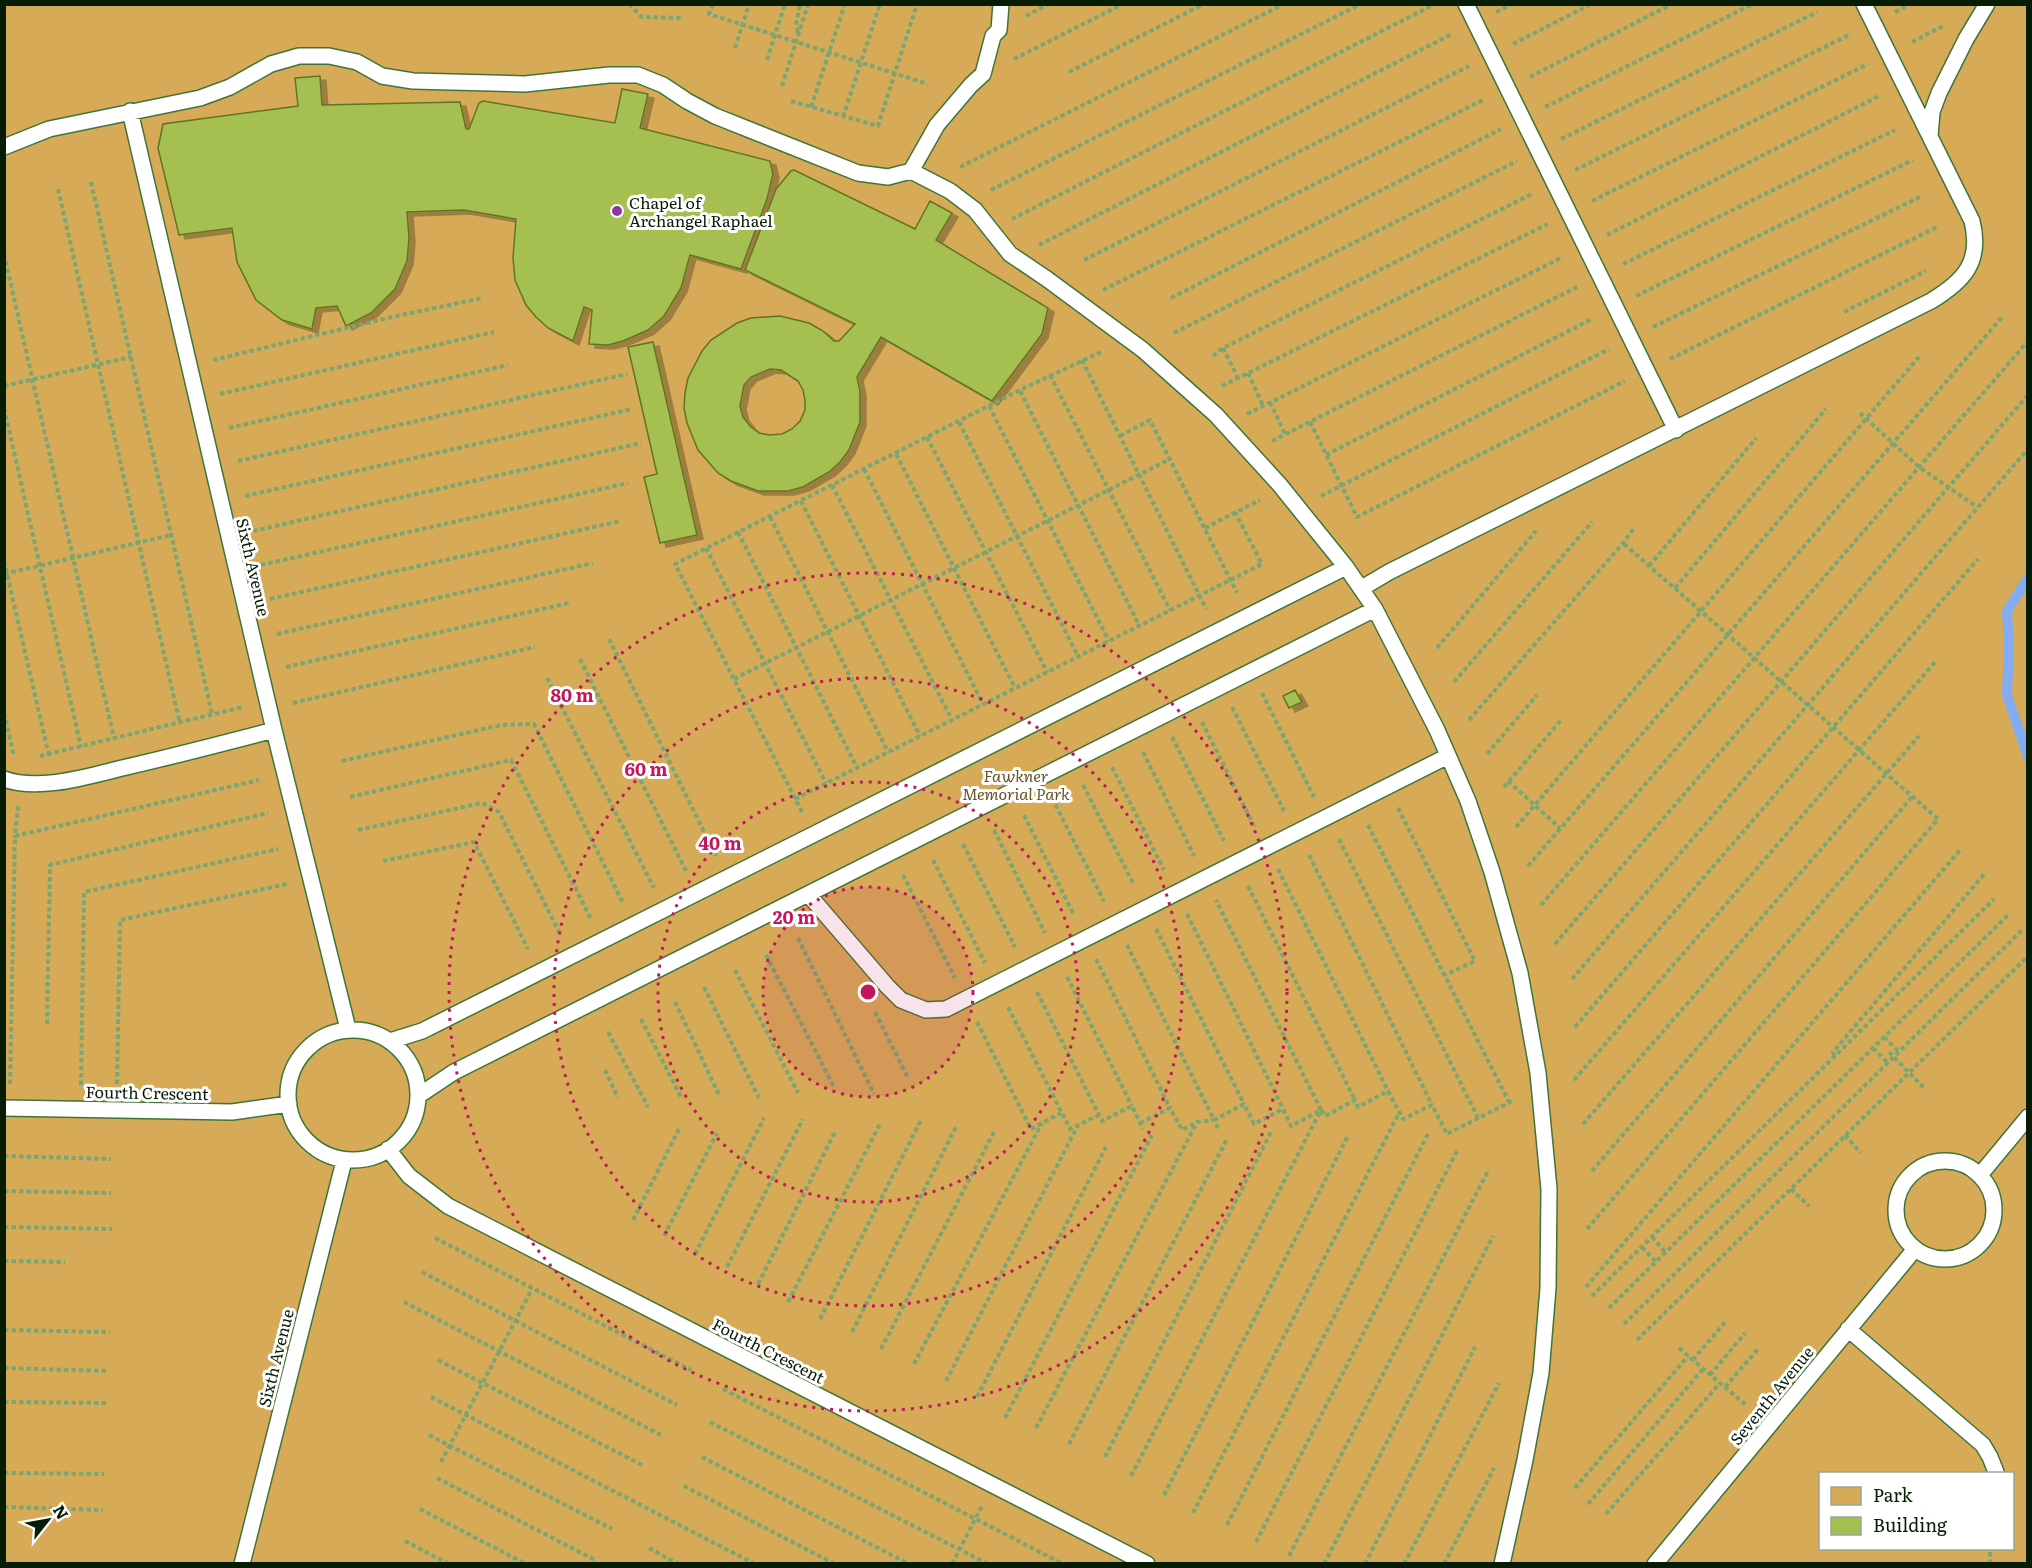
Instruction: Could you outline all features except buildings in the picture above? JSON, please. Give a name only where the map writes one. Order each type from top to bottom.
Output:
[{"type":"lane","points":[[911,171],[937,125],[983,74],[993,36],[999,30],[1001,4]]},
{"type":"lane","points":[[1466,4],[1676,430]]},
{"type":"lane","points":[[1362,588],[1389,572],[1931,301],[1959,282],[1972,259],[1976,242],[1972,221],[1864,4]]},
{"type":"lane","points":[[1930,136],[1932,112],[1940,93],[1966,39],[1987,5]]},
{"type":"lane","points":[[4,147],[49,129],[200,98],[230,87],[271,64],[299,56],[329,56],[357,62],[382,76],[413,81],[525,84],[609,75],[638,75],[663,85],[714,116],[858,173],[888,177],[911,171],[950,191],[975,210],[990,231],[1014,257],[1130,341],[1215,415],[1283,488],[1362,588],[1375,609],[1404,664],[1468,801],[1492,872],[1520,973],[1539,1087],[1549,1189],[1548,1288],[1541,1373],[1502,1563]]},
{"type":"lane","name":"Sixth Avenue","points":[[130,111],[260,673],[348,1029]]},
{"type":"lane","points":[[390,1041],[422,1031],[1346,567]]},
{"type":"lane","points":[[418,1096],[454,1072],[1375,609]]},
{"type":"lane","points":[[4,779],[21,782],[54,782],[274,730]]},
{"type":"lane","points":[[808,894],[886,986],[902,1000],[926,1010],[946,1009],[1448,756]]},
{"type":"lane","points":[[348,1029],[370,1032],[390,1041],[405,1056],[415,1075],[418,1096],[414,1117],[404,1136],[373,1157],[344,1161],[322,1152],[307,1140],[295,1124],[289,1104],[289,1083],[296,1063],[309,1046],[328,1034],[348,1029]]},
{"type":"lane","name":"Fourth Crescent","points":[[7,1108],[232,1112],[289,1104]]},
{"type":"lane","points":[[1980,1175],[2028,1117]]},
{"type":"lane","name":"Fourth Crescent","points":[[388,1149],[409,1176],[448,1206],[1147,1563]]},
{"type":"lane","name":"Sixth Avenue","points":[[242,1563],[344,1161]]},
{"type":"lane","points":[[1935,1161],[1951,1161],[1967,1165],[1980,1175],[1990,1188],[1994,1204],[1993,1221],[1987,1236],[1976,1248],[1961,1256],[1945,1259],[1929,1257],[1904,1237],[1897,1222],[1896,1206],[1899,1190],[1908,1176],[1920,1166],[1935,1161]]},
{"type":"lane","name":"Seventh Avenue","points":[[1655,1563],[1915,1248]]},
{"type":"lane","points":[[1848,1329],[1983,1445],[1996,1472]]},
{"type":"path","points":[[629,4],[642,17],[683,18]]},
{"type":"path","points":[[713,4],[710,14],[928,84]]},
{"type":"path","points":[[735,48],[749,4]]},
{"type":"path","points":[[767,60],[785,4]]},
{"type":"path","points":[[799,33],[796,25],[800,4]]},
{"type":"path","points":[[782,86],[808,4]]},
{"type":"path","points":[[811,107],[845,4]]},
{"type":"path","points":[[843,117],[880,4]]},
{"type":"path","points":[[791,101],[878,126],[917,4]]},
{"type":"path","points":[[983,74],[1123,4]]},
{"type":"path","points":[[1069,72],[1204,4]]},
{"type":"path","points":[[955,170],[1284,4]]},
{"type":"path","points":[[991,191],[1361,4]]},
{"type":"path","points":[[990,231],[1435,4]]},
{"type":"path","points":[[1014,257],[1512,4]]},
{"type":"path","points":[[1084,260],[1592,4]]},
{"type":"path","points":[[1078,303],[1672,4]]},
{"type":"path","points":[[1171,298],[1522,118],[1753,4]]},
{"type":"path","points":[[1592,201],[1987,5]]},
{"type":"path","points":[[1174,333],[1817,12]]},
{"type":"path","points":[[1250,452],[1895,130]]},
{"type":"path","points":[[91,182],[212,714]]},
{"type":"path","points":[[58,189],[186,752]]},
{"type":"path","points":[[1197,398],[1570,214]]},
{"type":"path","points":[[1310,422],[1357,517],[1939,226]]},
{"type":"path","points":[[4,254],[121,768]]},
{"type":"path","points":[[189,366],[392,317],[482,298]]},
{"type":"path","points":[[1528,866],[2003,316]]},
{"type":"path","points":[[197,400],[494,332]]},
{"type":"path","points":[[1541,905],[2028,340]]},
{"type":"path","points":[[813,835],[675,564],[1050,375],[1130,341]]},
{"type":"path","points":[[1223,348],[1238,378]]},
{"type":"path","points":[[4,386],[131,357]]},
{"type":"path","points":[[1516,827],[1920,357]]},
{"type":"path","points":[[1082,360],[1218,632]]},
{"type":"path","points":[[205,434],[508,365]]},
{"type":"path","points":[[1248,373],[1263,406]]},
{"type":"path","points":[[212,467],[627,374]]},
{"type":"path","points":[[1050,375],[1170,610]]},
{"type":"path","points":[[1020,390],[1139,625]]},
{"type":"path","points":[[1555,944],[2028,395]]},
{"type":"path","points":[[1270,402],[1286,434]]},
{"type":"path","points":[[989,406],[1109,641]]},
{"type":"path","points":[[4,408],[87,776]]},
{"type":"path","points":[[220,502],[632,409]]},
{"type":"path","points":[[1675,588],[1826,409]]},
{"type":"path","points":[[1860,413],[1919,467],[1977,507]]},
{"type":"path","points":[[1120,436],[1150,420],[1248,616]]},
{"type":"path","points":[[958,422],[1078,656]]},
{"type":"path","points":[[927,437],[1047,672]]},
{"type":"path","points":[[1649,566],[1756,438]]},
{"type":"path","points":[[228,536],[641,443]]},
{"type":"path","points":[[1572,979],[2028,449]]},
{"type":"path","points":[[896,453],[1015,688]]},
{"type":"path","points":[[734,679],[1170,459]]},
{"type":"path","points":[[864,469],[983,704]]},
{"type":"path","points":[[237,571],[628,483]]},
{"type":"path","points":[[832,485],[952,720]]},
{"type":"path","points":[[1204,528],[1283,488]]},
{"type":"path","points":[[801,501],[920,736]]},
{"type":"path","points":[[795,799],[1262,564],[1235,512]]},
{"type":"path","points":[[770,517],[888,752]]},
{"type":"path","points":[[244,605],[621,520]]},
{"type":"path","points":[[1454,682],[1593,522]]},
{"type":"path","points":[[1469,720],[1635,527]]},
{"type":"path","points":[[1437,648],[1536,531]]},
{"type":"path","points":[[738,532],[857,768]]},
{"type":"path","points":[[6,574],[171,535]]},
{"type":"path","points":[[1587,1229],[1938,819],[1623,543]]},
{"type":"path","points":[[706,548],[826,783]]},
{"type":"path","points":[[1575,1028],[1978,559]]},
{"type":"path","points":[[4,561],[54,782]]},
{"type":"path","points":[[253,640],[592,563]]},
{"type":"path","points":[[260,673],[569,603]]},
{"type":"path","points":[[609,639],[728,878]]},
{"type":"path","points":[[37,757],[212,714],[268,705],[535,648]]},
{"type":"path","points":[[580,659],[697,893]]},
{"type":"path","points":[[1574,1080],[1936,662]]},
{"type":"path","points":[[547,678],[665,909]]},
{"type":"path","points":[[1260,689],[1478,1118]]},
{"type":"path","points":[[1486,754],[1537,695]]},
{"type":"path","points":[[1231,704],[1447,1134],[1539,1087]]},
{"type":"path","points":[[4,713],[21,782],[15,836],[7,1108]]},
{"type":"path","points":[[1200,719],[1403,1119],[1432,1105]]},
{"type":"path","points":[[1504,787],[1562,719]]},
{"type":"path","points":[[342,761],[501,725],[534,724],[634,925]]},
{"type":"path","points":[[1170,734],[1358,1107],[1388,1091]]},
{"type":"path","points":[[1583,1124],[1919,736]]},
{"type":"path","points":[[1141,749],[1325,1116],[1355,1100]]},
{"type":"path","points":[[350,797],[511,760],[603,941]]},
{"type":"path","points":[[1111,764],[1291,1126],[1322,1110]]},
{"type":"path","points":[[15,836],[285,773]]},
{"type":"path","points":[[1080,779],[1254,1124],[1283,1109]]},
{"type":"path","points":[[1508,780],[1560,828]]},
{"type":"path","points":[[1387,786],[1475,961],[1444,975]]},
{"type":"path","points":[[1050,794],[1218,1128]]},
{"type":"path","points":[[1592,1171],[1912,796]]},
{"type":"path","points":[[1357,802],[1509,1102]]},
{"type":"path","points":[[358,830],[482,803],[499,812],[571,956]]},
{"type":"path","points":[[47,1024],[50,865],[293,807]]},
{"type":"path","points":[[1021,809],[1182,1130],[1197,1122],[1214,1120],[1244,1104]]},
{"type":"path","points":[[960,838],[1102,1121],[1132,1106],[1143,1129]]},
{"type":"path","points":[[383,861],[474,842],[540,972]]},
{"type":"path","points":[[81,1109],[84,892],[302,844]]},
{"type":"path","points":[[1586,1287],[1961,849]]},
{"type":"path","points":[[930,854],[1070,1129],[1099,1115]]},
{"type":"path","points":[[900,869],[1031,1129],[1060,1113]]},
{"type":"path","points":[[1834,1056],[1833,1052],[1986,872]]},
{"type":"path","points":[[116,1110],[120,920],[311,879]]},
{"type":"path","points":[[1592,1296],[1994,899]]},
{"type":"path","points":[[1609,1308],[2009,914]]},
{"type":"path","points":[[1624,1324],[2022,930]]},
{"type":"path","points":[[798,938],[874,1094]]},
{"type":"path","points":[[766,955],[834,1087]]},
{"type":"path","points":[[1637,1340],[2028,956]]},
{"type":"path","points":[[735,970],[798,1093]]},
{"type":"path","points":[[704,987],[759,1098]]},
{"type":"path","points":[[675,1002],[720,1097]]},
{"type":"path","points":[[641,1019],[681,1097]]},
{"type":"path","points":[[608,1032],[648,1107]]},
{"type":"path","points":[[1884,1037],[1899,1052]]},
{"type":"path","points":[[1883,1058],[1894,1047]]},
{"type":"path","points":[[1873,1048],[1888,1063]]},
{"type":"path","points":[[1889,1052],[1926,1089]]},
{"type":"path","points":[[605,1070],[618,1098]]},
{"type":"path","points":[[1140,1123],[1170,1107]]},
{"type":"path","points":[[1131,1476],[1322,1110]]},
{"type":"path","points":[[1193,1513],[1399,1112]]},
{"type":"path","points":[[695,1254],[764,1118]]},
{"type":"path","points":[[820,1319],[922,1118]]},
{"type":"path","points":[[727,1267],[803,1119]]},
{"type":"path","points":[[914,1364],[1043,1122]]},
{"type":"path","points":[[1036,1428],[1197,1122]]},
{"type":"path","points":[[788,1302],[880,1124]]},
{"type":"path","points":[[852,1332],[957,1125]]},
{"type":"path","points":[[946,1381],[1078,1125]]},
{"type":"path","points":[[633,1220],[680,1127]]},
{"type":"path","points":[[758,1284],[836,1132]]},
{"type":"path","points":[[881,1349],[994,1132]]},
{"type":"path","points":[[1105,1457],[1270,1132]]},
{"type":"path","points":[[664,1236],[717,1133]]},
{"type":"path","points":[[1227,1525],[1428,1134]]},
{"type":"path","points":[[1005,1418],[1152,1135]]},
{"type":"path","points":[[1845,1135],[1861,1153]]},
{"type":"path","points":[[1164,1496],[1348,1136]]},
{"type":"path","points":[[1069,1444],[1227,1139]]},
{"type":"path","points":[[977,1397],[1106,1147]]},
{"type":"path","points":[[1256,1542],[1458,1149]]},
{"type":"path","points":[[4,1156],[111,1159]]},
{"type":"path","points":[[1289,1556],[1489,1169]]},
{"type":"path","points":[[1791,1189],[1809,1206]]},
{"type":"path","points":[[4,1191],[111,1193]]},
{"type":"path","points":[[4,1227],[112,1229]]},
{"type":"path","points":[[1324,1563],[1493,1236]]},
{"type":"path","points":[[1652,1237],[1665,1252]]},
{"type":"path","points":[[435,1238],[691,1370]]},
{"type":"path","points":[[1642,1247],[1656,1262]]},
{"type":"path","points":[[4,1261],[65,1262]]},
{"type":"path","points":[[422,1272],[677,1405]]},
{"type":"path","points":[[441,1462],[532,1289]]},
{"type":"path","points":[[404,1302],[661,1436]]},
{"type":"path","points":[[1693,1360],[1726,1321]]},
{"type":"path","points":[[4,1330],[110,1332]]},
{"type":"path","points":[[1710,1375],[1744,1334]]},
{"type":"path","points":[[1365,1563],[1474,1347]]},
{"type":"path","points":[[1679,1348],[1746,1405]]},
{"type":"path","points":[[1725,1388],[1759,1348]]},
{"type":"path","points":[[1575,1488],[1688,1356]]},
{"type":"path","points":[[438,1360],[644,1466]]},
{"type":"path","points":[[4,1368],[107,1371]]},
{"type":"path","points":[[1588,1504],[1703,1369]]},
{"type":"path","points":[[1404,1563],[1499,1383]]},
{"type":"path","points":[[1606,1514],[1720,1383]]},
{"type":"path","points":[[723,1389],[1064,1563]]},
{"type":"path","points":[[431,1397],[755,1563]]},
{"type":"path","points":[[4,1402],[106,1403]]},
{"type":"path","points":[[710,1422],[988,1563]]},
{"type":"path","points":[[429,1435],[612,1529]]},
{"type":"path","points":[[702,1456],[909,1563]]},
{"type":"path","points":[[1444,1563],[1494,1468]]},
{"type":"path","points":[[4,1473],[104,1474]]},
{"type":"path","points":[[437,1478],[595,1560]]},
{"type":"path","points":[[952,1563],[992,1484]]},
{"type":"path","points":[[684,1486],[835,1563]]},
{"type":"path","points":[[4,1508],[104,1510]]},
{"type":"path","points":[[420,1509],[526,1563]]},
{"type":"path","points":[[405,1540],[449,1563]]},
{"type":"path","points":[[649,1548],[678,1563]]},
{"type":"green space","name":"Fawkner Memorial Park","points":[[5,5],[2027,5],[2027,1563],[5,1564]]},
{"type":"waterway","points":[[2028,578],[2007,611],[2009,646],[2007,695],[2028,757]]},
{"type":"place","name":"Chapel of Archangel Raphael","points":[[617,211]]}]
